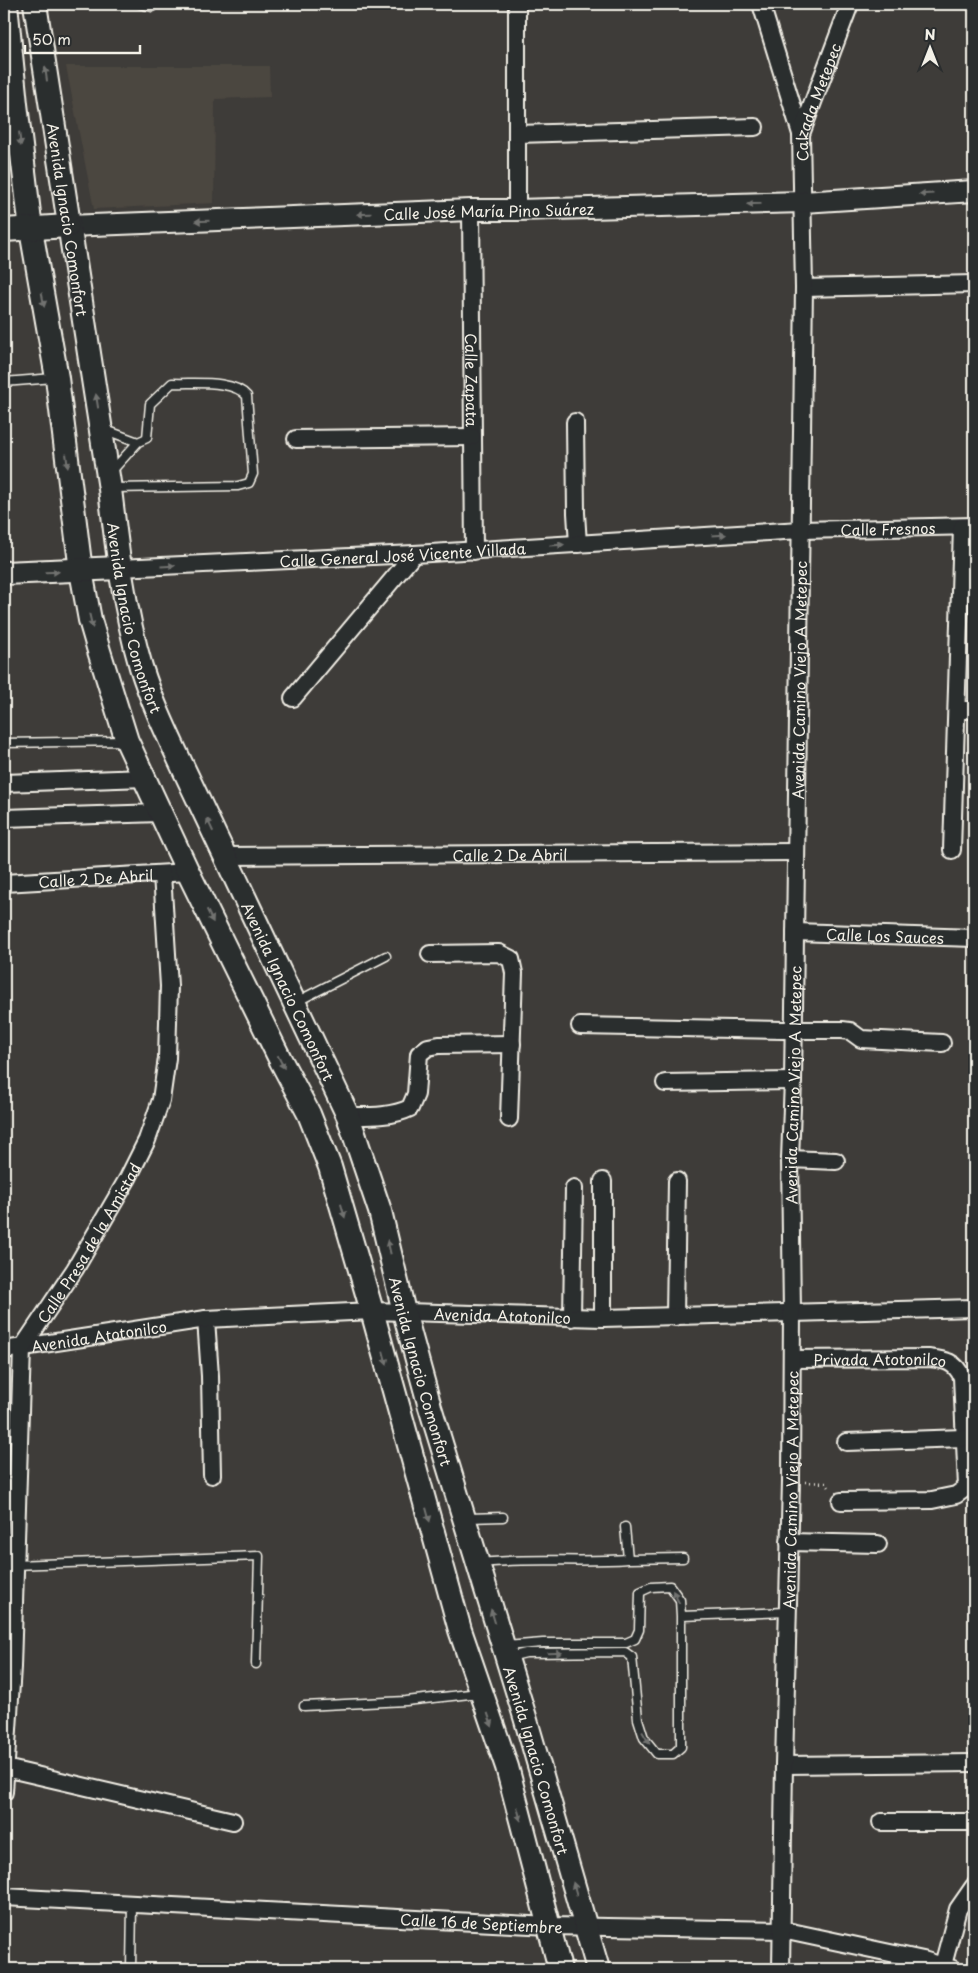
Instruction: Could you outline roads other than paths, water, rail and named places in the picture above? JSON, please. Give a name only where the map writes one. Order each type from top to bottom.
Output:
[{"type":"main road","name":"Avenida Ignacio Comonfort","points":[[35,4],[68,226],[101,428],[119,568],[139,658],[157,711],[348,1116],[380,1211],[404,1312],[463,1518],[505,1652],[598,1969]]},
{"type":"main road","name":"Avenida Ignacio Comonfort","points":[[6,13],[13,103],[31,230],[57,378],[81,571],[90,620],[127,741],[188,872],[309,1114],[330,1167],[372,1311],[460,1630],[507,1767],[560,1969]]},
{"type":"main road","name":"Calle José María Pino Suárez","points":[[4,230],[31,230],[68,226]]},
{"type":"main road","name":"Calle General José Vicente Villada","points":[[4,573],[119,568]]},
{"type":"street","points":[[517,4],[516,134],[518,210]]},
{"type":"street","points":[[761,4],[801,134]]},
{"type":"street","name":"Calzada Metepec","points":[[802,202],[801,134],[850,4]]},
{"type":"street","points":[[516,134],[755,126]]},
{"type":"street","name":"Calle José María Pino Suárez","points":[[68,226],[471,210],[802,202],[974,191]]},
{"type":"street","name":"Avenida Camino Viejo A Metepec","points":[[781,1969],[791,1481],[792,1312],[790,1160],[793,1081],[801,530],[804,288],[802,202]]},
{"type":"street","name":"Calle Zapata","points":[[471,210],[474,551]]},
{"type":"street","points":[[804,288],[974,284]]},
{"type":"street","points":[[576,422],[578,544]]},
{"type":"street","points":[[296,439],[472,437]]},
{"type":"street","points":[[952,850],[957,710],[968,526]]},
{"type":"street","name":"Calle Fresnos","points":[[801,530],[968,526]]},
{"type":"street","name":"Calle General José Vicente Villada","points":[[119,568],[474,551],[801,530]]},
{"type":"street","points":[[293,698],[414,554]]},
{"type":"street","points":[[957,710],[974,710]]},
{"type":"street","points":[[4,783],[145,778]]},
{"type":"street","points":[[4,818],[160,812]]},
{"type":"street","name":"Calle 2 De Abril","points":[[224,856],[795,852]]},
{"type":"street","name":"Calle 2 De Abril","points":[[4,883],[188,872]]},
{"type":"street","name":"Calle Presa de la Amistad","points":[[22,1348],[75,1269],[128,1178],[147,1140],[161,1100],[167,1058],[169,986],[162,874]]},
{"type":"street","name":"Calle Los Sauces","points":[[795,932],[974,938]]},
{"type":"street","points":[[430,954],[499,953],[511,959],[514,973],[509,1119]]},
{"type":"street","points":[[580,1026],[847,1030],[861,1039],[942,1043]]},
{"type":"street","points":[[348,1116],[404,1112],[410,1108],[416,1094],[419,1054],[428,1047],[439,1044],[512,1044]]},
{"type":"street","points":[[665,1083],[793,1081]]},
{"type":"street","points":[[790,1160],[836,1161]]},
{"type":"street","points":[[603,1181],[603,1318]]},
{"type":"street","points":[[675,1317],[677,1182]]},
{"type":"street","points":[[572,1318],[574,1188]]},
{"type":"street","name":"Avenida Atotonilco","points":[[4,1350],[206,1319],[372,1311],[603,1318],[974,1308]]},
{"type":"street","points":[[206,1319],[210,1376],[212,1475]]},
{"type":"street","points":[[4,1792],[8,1667],[14,1565],[10,1519],[22,1348]]},
{"type":"street","name":"Privada Atotonilco","points":[[792,1359],[929,1358],[952,1363],[958,1368],[962,1377],[964,1438],[970,1486]]},
{"type":"street","points":[[846,1442],[964,1438]]},
{"type":"street","points":[[841,1501],[932,1500],[956,1495],[970,1486]]},
{"type":"street","points":[[789,1542],[878,1544]]},
{"type":"street","points":[[784,1765],[974,1763]]},
{"type":"street","points":[[4,1778],[233,1821]]},
{"type":"street","points":[[881,1822],[974,1822]]},
{"type":"street","points":[[948,1967],[958,1909],[974,1886]]},
{"type":"street","name":"Calle 16 de Septiembre","points":[[4,1897],[587,1928],[782,1930],[948,1967]]},
{"type":"lane","points":[[140,4],[152,8]]},
{"type":"lane","points":[[4,382],[57,378]]},
{"type":"lane","points":[[172,383],[228,385],[241,389],[247,396],[253,474],[249,484],[238,486],[109,482],[138,442],[146,438],[150,404],[172,383]]},
{"type":"lane","points":[[101,428],[138,442]]},
{"type":"lane","points":[[4,743],[127,741]]},
{"type":"lane","points":[[294,1003],[386,956]]},
{"type":"lane","points":[[463,1518],[503,1517]]},
{"type":"lane","points":[[625,1527],[628,1559]]},
{"type":"lane","points":[[14,1565],[259,1556],[256,1664]]},
{"type":"lane","points":[[476,1563],[501,1560],[607,1561],[683,1558]]},
{"type":"lane","points":[[670,1586],[680,1600],[681,1747],[673,1754],[658,1754],[644,1738],[638,1719],[632,1657],[625,1652],[505,1652],[543,1643],[626,1643],[635,1639],[638,1630],[640,1592],[651,1587],[670,1586]]},
{"type":"lane","points":[[681,1616],[787,1612]]},
{"type":"lane","points":[[304,1706],[406,1701],[481,1692]]},
{"type":"lane","points":[[131,1969],[132,1904]]}]
